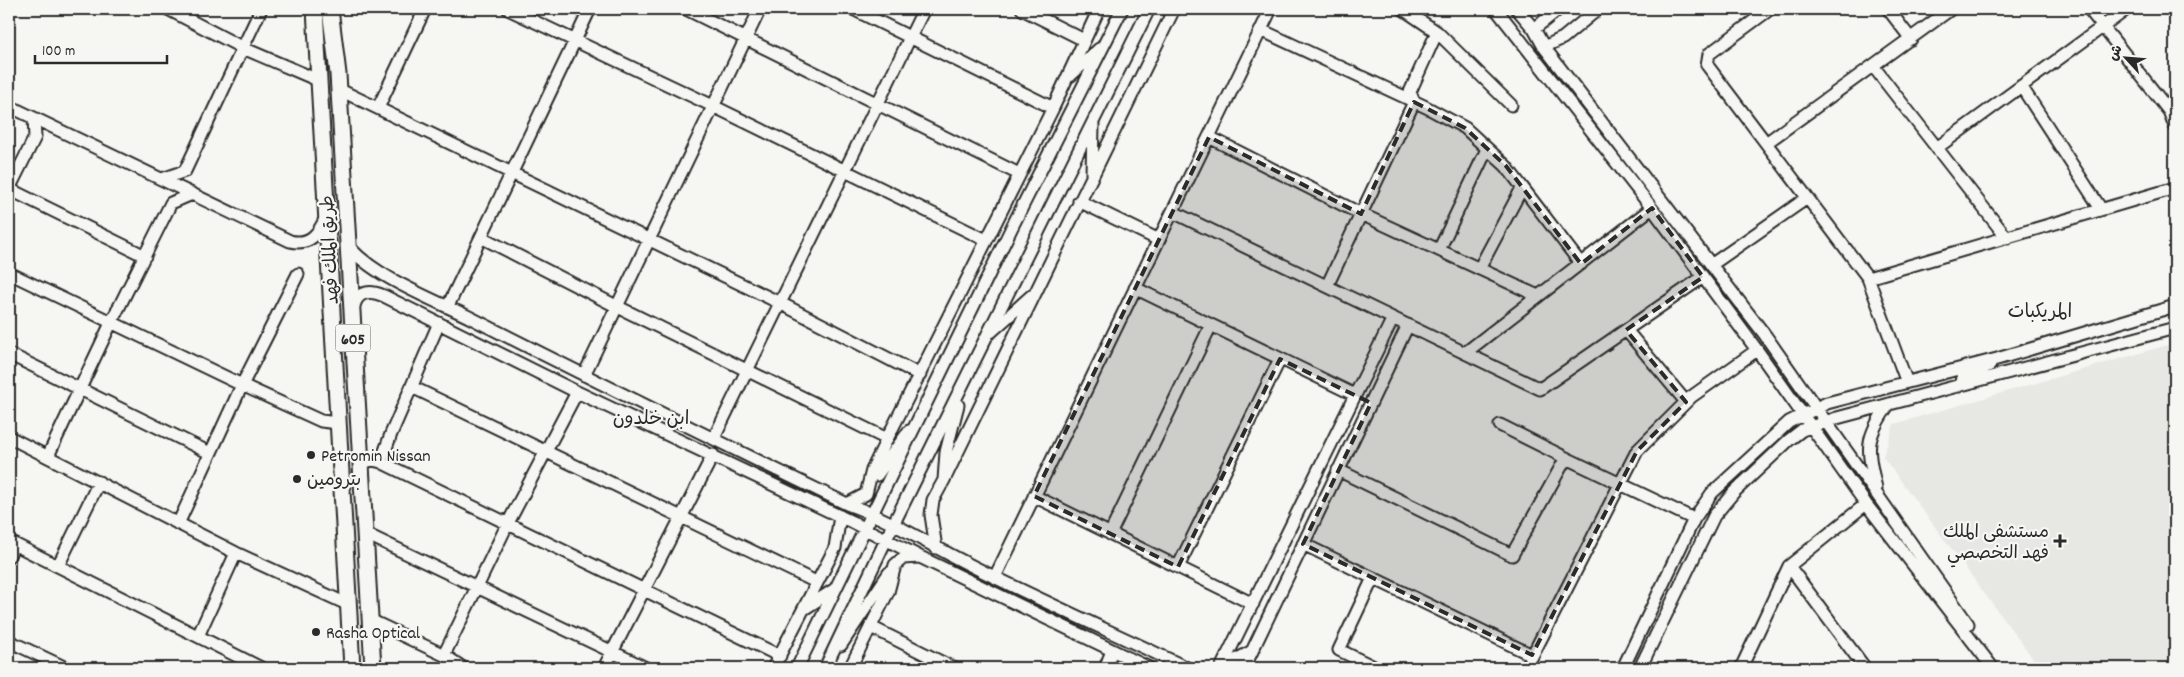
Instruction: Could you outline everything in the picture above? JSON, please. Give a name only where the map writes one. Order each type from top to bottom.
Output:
[{"type":"highway","name":"طريق الملك فهد","points":[[315,9],[352,668]]},
{"type":"highway","name":"طريق الملك فهد","points":[[330,9],[338,89],[373,668]]},
{"type":"street","points":[[168,9],[243,48],[320,80]]},
{"type":"street","points":[[162,179],[185,171],[261,9]]},
{"type":"street","points":[[378,108],[425,9]]},
{"type":"street","points":[[508,9],[714,106],[986,240]]},
{"type":"street","points":[[448,306],[483,238],[590,9]]},
{"type":"street","points":[[686,9],[746,37],[1019,174]]},
{"type":"street","points":[[584,376],[760,9]]},
{"type":"street","points":[[854,9],[1053,108]]},
{"type":"street","points":[[714,438],[745,371],[924,9]]},
{"type":"street","points":[[1022,9],[1084,40]]},
{"type":"street","points":[[866,494],[872,470],[1053,108],[1099,9]]},
{"type":"street","points":[[797,668],[1122,9]]},
{"type":"street","points":[[826,666],[886,539],[1149,9]]},
{"type":"street","points":[[936,548],[930,515],[933,500],[1174,9]]},
{"type":"street","points":[[995,577],[1271,9]]},
{"type":"street","points":[[1403,9],[1437,32],[1511,105]]},
{"type":"street","points":[[1496,9],[1652,208],[1803,413],[1866,504],[1994,668]]},
{"type":"street","points":[[1517,9],[1534,29],[1544,48],[1711,265],[1826,421],[1918,555],[1971,628],[1994,668]]},
{"type":"street","points":[[1534,29],[1559,9]]},
{"type":"street","points":[[1544,48],[1562,38],[1598,9]]},
{"type":"street","points":[[1770,9],[1709,54],[1707,65],[1868,278],[1906,380]]},
{"type":"street","points":[[1888,9],[1911,38]]},
{"type":"street","points":[[1766,143],[1951,9]]},
{"type":"street","points":[[2090,9],[2169,111],[2175,126]]},
{"type":"street","points":[[1938,147],[2128,9]]},
{"type":"street","points":[[1261,30],[1465,128],[1506,166],[1581,264]]},
{"type":"street","points":[[1327,286],[1414,102],[1410,92],[1437,32]]},
{"type":"street","points":[[1066,79],[1104,45]]},
{"type":"street","points":[[1873,66],[2007,238]]},
{"type":"street","points":[[2021,86],[2101,209]]},
{"type":"street","points":[[338,89],[780,303],[920,375]]},
{"type":"street","points":[[9,106],[298,243],[304,242],[317,234],[326,215]]},
{"type":"street","points":[[34,119],[35,137],[9,189],[145,256]]},
{"type":"street","points":[[1091,178],[1093,122]]},
{"type":"street","points":[[1209,137],[1361,214],[1538,296]]},
{"type":"street","points":[[1439,250],[1487,149]]},
{"type":"street","points":[[1479,269],[1522,188]]},
{"type":"street","points":[[1868,278],[2175,188]]},
{"type":"street","points":[[48,456],[78,389],[171,203],[192,194]]},
{"type":"street","points":[[1711,265],[1807,198]]},
{"type":"street","points":[[1079,201],[1158,240]]},
{"type":"street","points":[[1465,353],[1652,208]]},
{"type":"street","points":[[1172,212],[1540,389],[1703,277]]},
{"type":"street","points":[[483,238],[745,371],[887,439]]},
{"type":"street","points":[[348,245],[355,254],[393,278],[584,376],[847,504],[873,513],[936,548],[1187,668]]},
{"type":"street","points":[[9,273],[242,385],[321,421],[338,423]]},
{"type":"street","points":[[178,524],[242,385],[298,274]]},
{"type":"street","points":[[384,296],[378,288],[381,281],[393,278]]},
{"type":"street","points":[[1135,288],[1355,395]]},
{"type":"street","points":[[351,317],[356,300],[363,293],[373,291],[577,392],[840,516],[1149,668]]},
{"type":"street","points":[[986,337],[1036,291]]},
{"type":"street","points":[[955,304],[955,346]]},
{"type":"street","points":[[1623,668],[1694,519],[1712,492],[1789,422],[1815,407],[1906,380],[1996,359],[2175,306]]},
{"type":"street","points":[[1221,668],[1393,318]]},
{"type":"street","points":[[381,462],[391,434],[439,323]]},
{"type":"street","points":[[1110,534],[1211,325]]},
{"type":"street","points":[[1244,668],[1408,326]]},
{"type":"street","points":[[1640,668],[1714,516],[1734,492],[1789,440],[1812,426],[1826,421],[2175,328]]},
{"type":"street","points":[[1626,330],[1686,402]]},
{"type":"street","points":[[1526,668],[1637,451],[1686,402],[1757,350]]},
{"type":"street","points":[[9,354],[210,453]]},
{"type":"street","points":[[1178,567],[1280,359]]},
{"type":"street","points":[[1959,386],[1963,376],[1985,368],[1996,359]]},
{"type":"street","points":[[944,480],[946,452],[965,380]]},
{"type":"street","points":[[412,387],[816,582]]},
{"type":"street","points":[[444,655],[507,525],[577,392]]},
{"type":"street","points":[[1878,495],[1868,453],[1874,426],[1889,404]]},
{"type":"street","points":[[847,504],[866,494],[885,461],[924,412]]},
{"type":"street","points":[[1500,425],[1694,519]]},
{"type":"street","points":[[9,437],[236,553],[349,605]]},
{"type":"street","points":[[604,668],[680,516],[713,455]]},
{"type":"street","points":[[1338,470],[1512,555],[1566,458]]},
{"type":"street","points":[[360,463],[373,460],[381,462],[507,525],[780,656]]},
{"type":"street","points":[[58,566],[98,482]]},
{"type":"street","points":[[1034,496],[1253,604]]},
{"type":"street","points":[[1741,668],[1789,566],[1866,504]]},
{"type":"street","points":[[773,668],[835,548],[840,516]]},
{"type":"street","points":[[364,532],[646,668]]},
{"type":"street","points":[[9,556],[14,544],[261,668]]},
{"type":"street","points":[[1303,544],[1532,656]]},
{"type":"street","points":[[198,636],[236,553]]},
{"type":"street","points":[[826,666],[859,621],[894,564],[903,558],[920,557]]},
{"type":"street","points":[[850,668],[888,592],[894,564]]},
{"type":"street","points":[[1789,566],[1866,668]]},
{"type":"street","points":[[1374,578],[1339,650],[1376,668]]},
{"type":"street","points":[[803,610],[836,588]]},
{"type":"street","points":[[370,620],[444,655],[463,668]]},
{"type":"street","points":[[871,627],[946,667]]},
{"type":"street","points":[[9,641],[66,668]]},
{"type":"street","points":[[1105,668],[1112,651]]},
{"type":"street","points":[[1221,668],[1252,651]]},
{"type":"highlighted area","points":[[1414,102],[1465,128],[1506,166],[1581,264],[1652,208],[1703,277],[1626,330],[1686,402],[1637,451],[1532,655],[1303,544],[1371,403],[1280,359],[1178,567],[1034,496],[1209,137],[1361,214]]},
{"type":"shaded area","name":"مستشفى الملك فهد التخصصي","points":[[2175,343],[2175,668],[2040,668],[1883,457],[1894,424]]},
{"type":"place","name":"Petromin Nissan","points":[[311,455]]},
{"type":"place","name":"بترومين","points":[[297,479]]},
{"type":"place","name":"مستشفى الملك فهد التخصصي","points":[[2060,541]]},
{"type":"place","name":"Rasha Optical","points":[[316,632]]},
{"type":"district","name":"المريكبات","points":[[2040,310]]},
{"type":"district","name":"ابن خلدون","points":[[651,417]]}]
